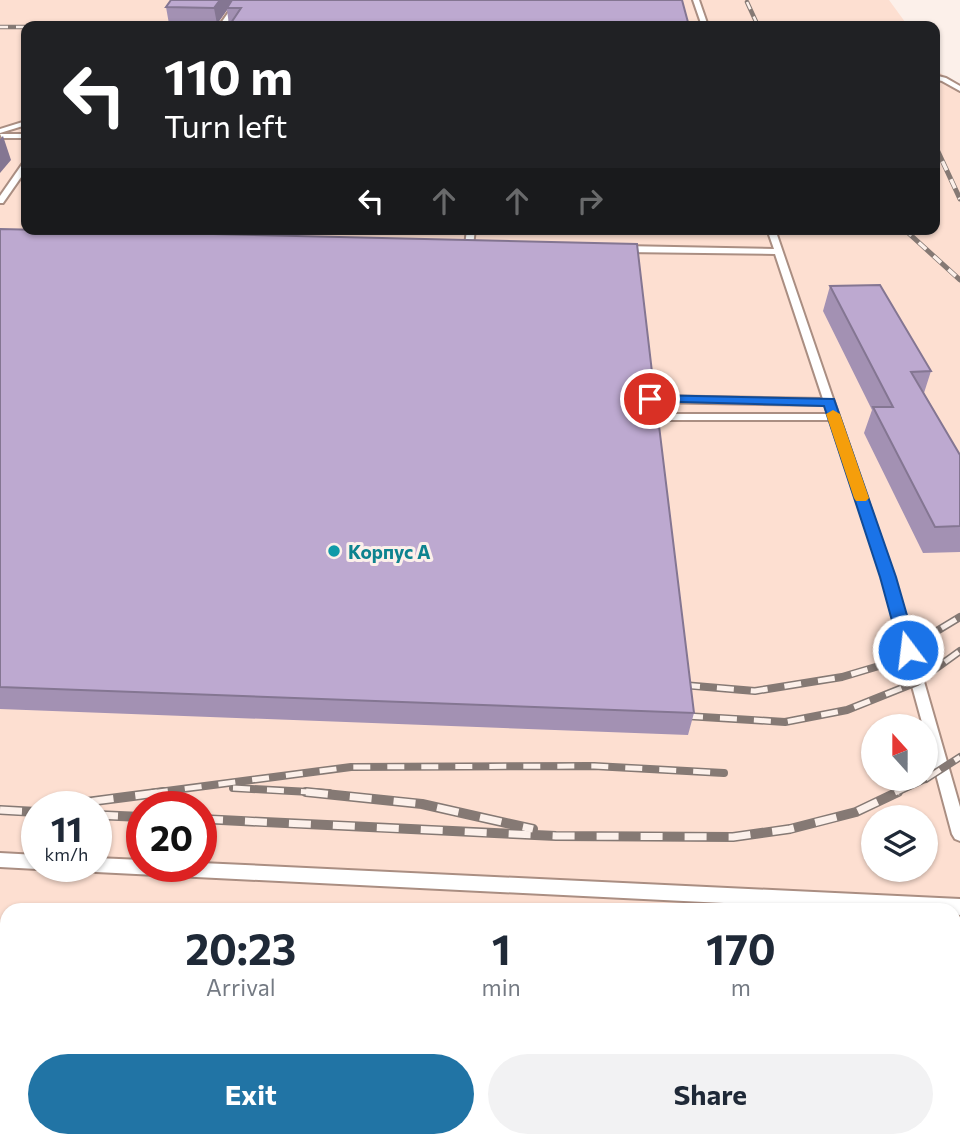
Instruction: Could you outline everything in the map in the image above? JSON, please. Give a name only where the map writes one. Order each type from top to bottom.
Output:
[{"type":"lane","points":[[225,21],[240,0]]},
{"type":"lane","points":[[696,0],[703,21]]},
{"type":"lane","points":[[940,78],[960,89]]},
{"type":"lane","points":[[0,133],[21,125]]},
{"type":"lane","points":[[0,133],[21,135]]},
{"type":"lane","points":[[0,201],[21,172]]},
{"type":"lane","points":[[468,246],[470,235]]},
{"type":"lane","points":[[773,235],[888,577],[960,834]]},
{"type":"lane","points":[[455,246],[482,246]]},
{"type":"lane","points":[[617,249],[778,252]]},
{"type":"lane","points":[[650,399],[829,402]]},
{"type":"lane","points":[[652,417],[834,417]]},
{"type":"lane","points":[[0,860],[21,861]]},
{"type":"lane","points":[[112,866],[878,903]]},
{"type":"shaded area","points":[[0,0],[889,0],[904,21],[21,21],[21,235],[940,235],[940,73],[960,87],[960,903],[0,903]]},
{"type":"building","points":[[171,0],[220,0],[214,8],[166,7]]},
{"type":"building","points":[[232,0],[682,0],[688,21],[232,21],[241,8],[227,8]]},
{"type":"building","name":"Корпус А","points":[[0,229],[21,229],[21,235],[255,235],[637,244],[652,372],[645,378],[654,383],[654,390],[648,396],[656,401],[694,713],[0,687]]},
{"type":"building","points":[[880,285],[931,371],[911,372],[960,455],[960,526],[935,527],[873,407],[893,407],[830,286]]},
{"type":"railway","points":[[747,2],[756,21]]},
{"type":"railway","points":[[0,27],[21,27]]},
{"type":"railway","points":[[940,156],[960,199]]},
{"type":"railway","points":[[911,235],[960,280]]},
{"type":"railway","points":[[683,685],[755,691],[842,677],[879,666],[960,617]]},
{"type":"railway","points":[[686,716],[785,722],[847,710],[917,682],[960,651]]},
{"type":"railway","points":[[938,771],[960,757]]},
{"type":"railway","points":[[166,791],[351,767],[594,766],[724,773]]},
{"type":"railway","points":[[233,788],[329,793]]},
{"type":"railway","points":[[895,793],[899,791]]},
{"type":"railway","points":[[306,792],[422,804],[533,829]]},
{"type":"railway","points":[[217,820],[556,836],[733,837],[790,829],[856,812],[898,792]]},
{"type":"railway","points":[[112,799],[126,797]]},
{"type":"railway","points":[[0,810],[21,811]]},
{"type":"railway","points":[[112,816],[126,816]]},
{"type":"slow traffic","points":[[833,414],[861,498]]},
{"type":"place","name":"Корпус А","points":[[334,551]]},
{"type":"route","points":[[650,399],[829,402],[888,577],[908,650]]}]
